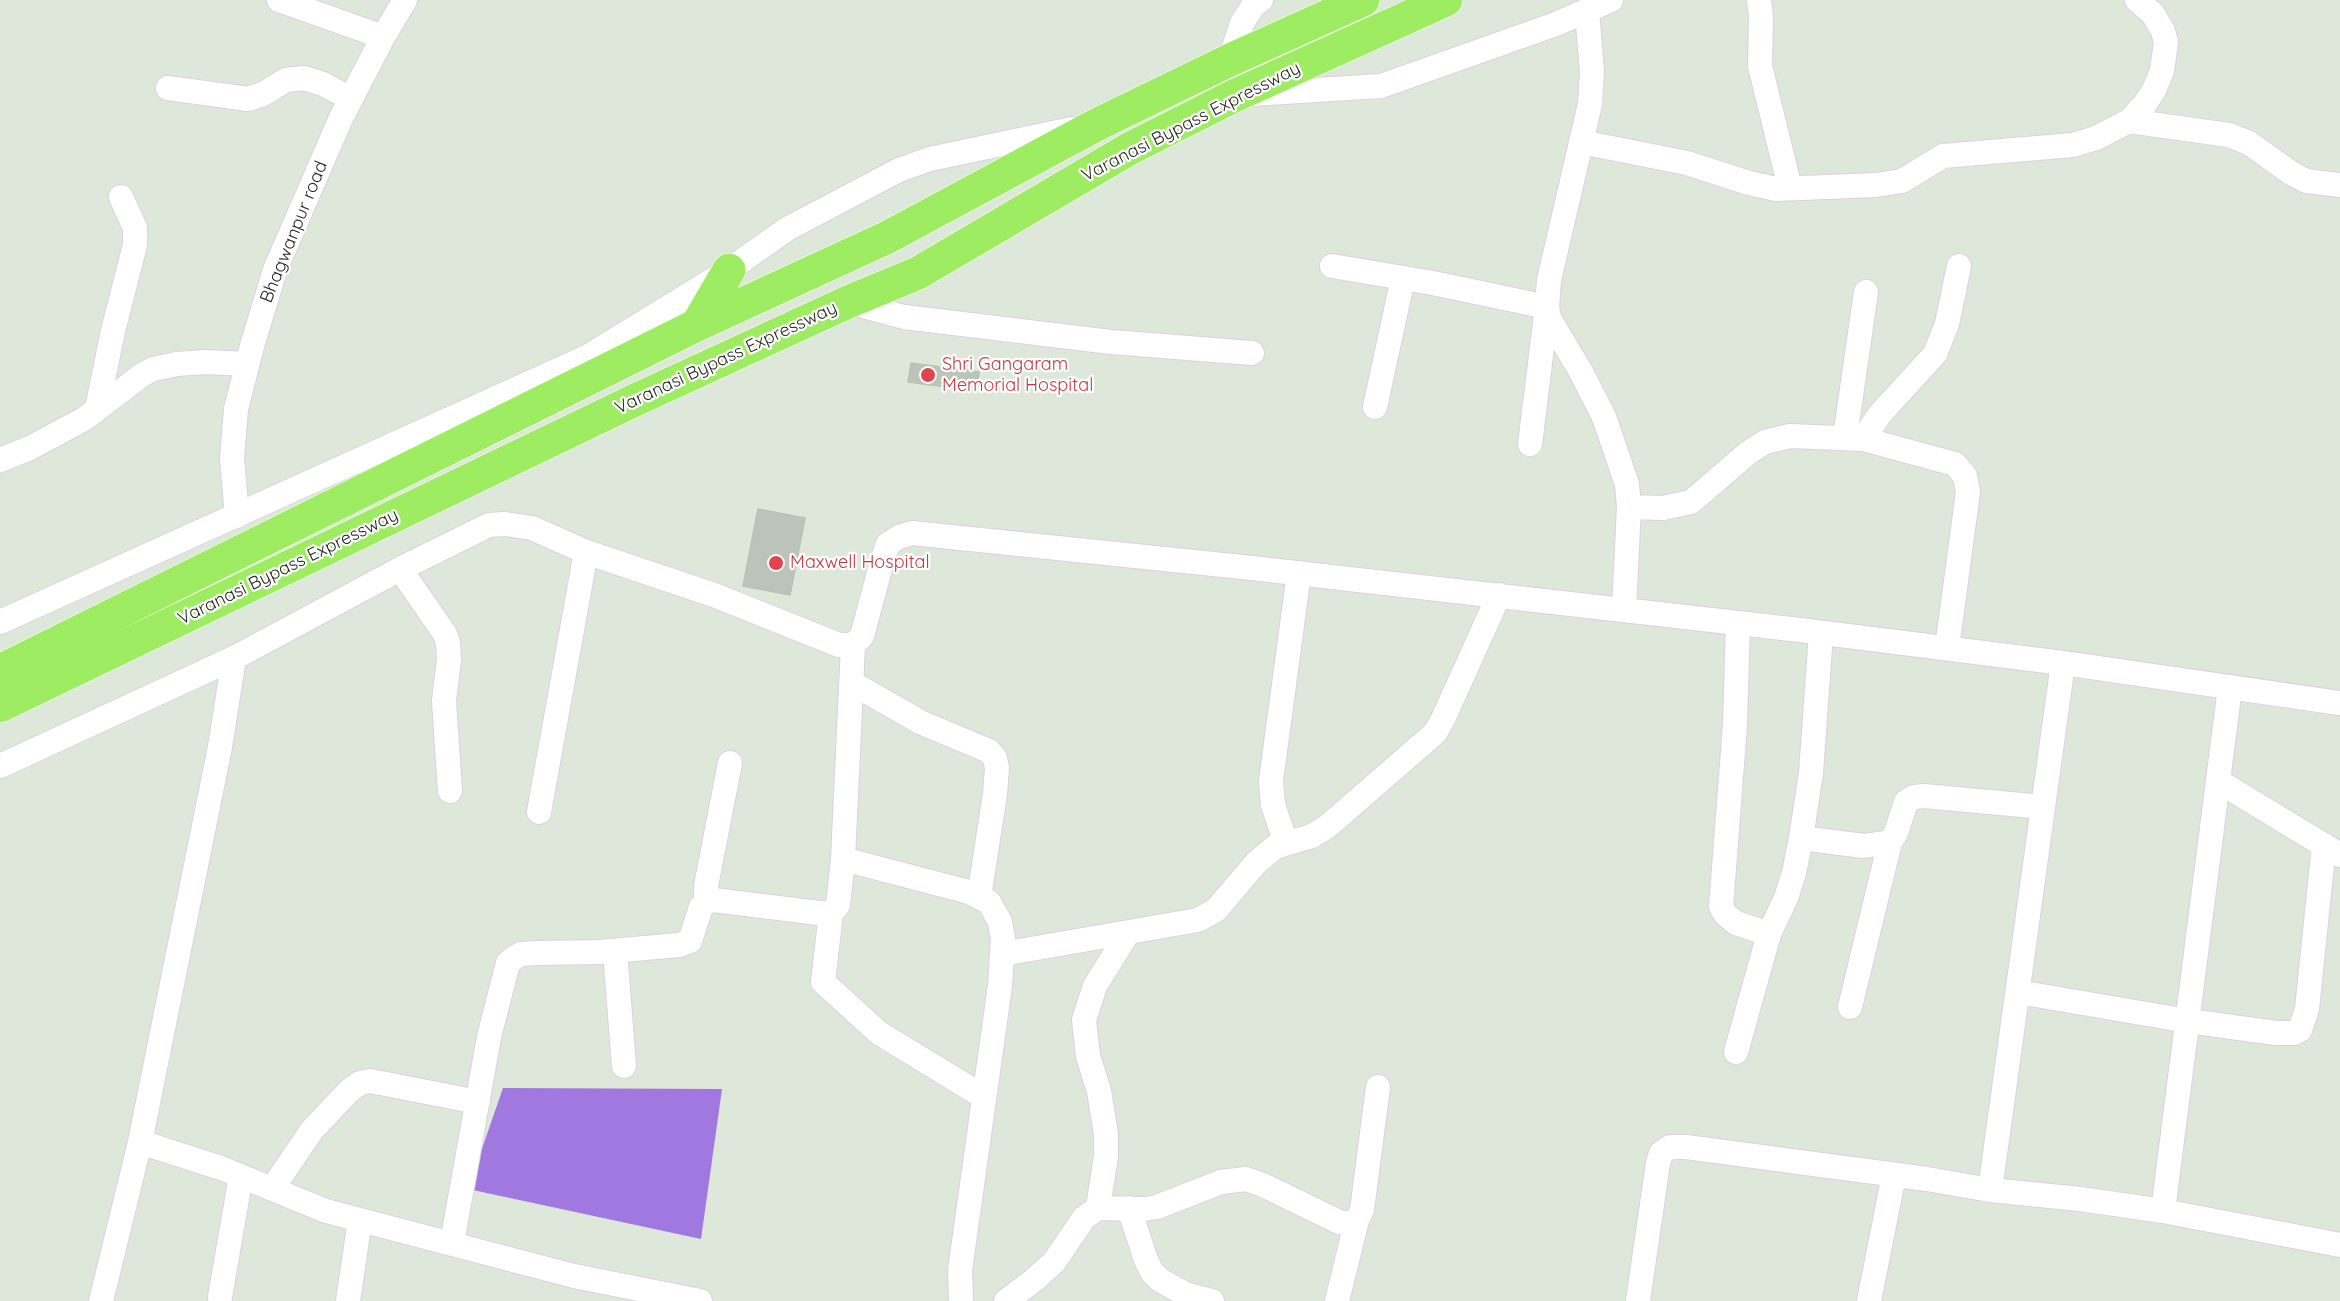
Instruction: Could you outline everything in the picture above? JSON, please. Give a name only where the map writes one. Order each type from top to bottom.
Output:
[{"type":"highway","name":"Varanasi Bypass Expressway","points":[[0,671],[697,325],[888,237],[1100,123],[1230,60],[1363,0]]},
{"type":"highway","name":"Varanasi Bypass Expressway","points":[[0,706],[633,401],[848,302],[918,273],[1129,149],[1236,95],[1446,0]]},
{"type":"highway","points":[[697,325],[729,270]]},
{"type":"street","points":[[279,0],[383,37]]},
{"type":"street","name":"Bhagwanpur road","points":[[237,516],[232,458],[236,409],[275,270],[351,99],[405,0]]},
{"type":"street","points":[[1230,60],[1242,23],[1253,6],[1261,0]]},
{"type":"street","points":[[1236,95],[1381,86],[1556,24],[1611,0]]},
{"type":"street","points":[[1759,0],[1760,66],[1790,188]]},
{"type":"street","points":[[1581,142],[1687,163],[1749,183],[1776,189],[1876,185],[1902,181],[1943,156],[2073,145],[2096,138],[2129,121],[2154,90],[2165,57],[2166,42],[2163,31],[2153,14],[2138,0]]},
{"type":"street","points":[[1530,444],[1549,280],[1590,104],[1592,72],[1587,11]]},
{"type":"street","points":[[168,88],[248,99],[263,94],[286,80],[303,78],[323,84],[351,99]]},
{"type":"street","points":[[2129,121],[2229,135],[2249,143],[2306,181],[2340,185]]},
{"type":"street","points":[[0,622],[587,357],[729,270],[787,229],[899,170],[930,159],[1100,123]]},
{"type":"street","points":[[97,409],[135,245],[135,228],[121,197]]},
{"type":"street","points":[[1854,438],[1880,414],[1935,354],[1947,324],[1959,266]]},
{"type":"street","points":[[1332,267],[1403,278],[1547,307]]},
{"type":"street","points":[[1375,407],[1403,278]]},
{"type":"street","points":[[1854,438],[1866,292]]},
{"type":"street","points":[[848,302],[904,317],[1111,342],[1252,353]]},
{"type":"street","points":[[1547,307],[1549,318],[1604,417],[1627,484],[1629,507],[1624,609]]},
{"type":"street","points":[[0,460],[30,448],[84,419],[153,369],[177,364],[206,362],[247,364]]},
{"type":"street","points":[[1629,507],[1663,508],[1691,502],[1748,453],[1777,438],[1790,436],[1854,438],[1955,464],[1965,476],[1968,492],[1947,648]]},
{"type":"street","points":[[0,766],[234,658],[400,569],[489,525],[505,524],[532,528],[586,552],[714,595],[839,645],[853,645]]},
{"type":"street","points":[[984,1097],[879,1033],[823,982],[831,913],[838,905],[843,859],[853,645],[862,636],[888,544],[912,532],[1624,609],[2063,663],[2340,703]]},
{"type":"street","points":[[539,812],[586,552]]},
{"type":"street","points":[[400,569],[445,634],[448,643],[449,659],[444,701],[450,791]]},
{"type":"street","points":[[1286,843],[1273,805],[1271,781],[1299,573]]},
{"type":"street","points":[[1002,954],[1198,920],[1216,910],[1256,863],[1275,847],[1312,836],[1328,826],[1434,733],[1443,719],[1499,596]]},
{"type":"street","points":[[1738,623],[1735,725],[1721,908],[1736,922],[1769,934]]},
{"type":"street","points":[[1736,1052],[1769,934],[1786,898],[1794,873],[1811,773],[1821,633]]},
{"type":"street","points":[[101,1301],[140,1142],[220,747],[234,658]]},
{"type":"street","points":[[1990,1190],[2063,663]]},
{"type":"street","points":[[852,682],[920,722],[989,751],[996,758],[998,768],[995,794],[979,897]]},
{"type":"street","points":[[2163,1211],[2230,687]]},
{"type":"street","points":[[706,902],[706,886],[730,763]]},
{"type":"street","points":[[2018,992],[2188,1021],[2276,1033],[2294,1033],[2300,1030],[2307,1009],[2332,850],[2218,781]]},
{"type":"street","points":[[1850,1007],[1890,842],[1896,833],[1906,802],[1914,797],[1924,796],[2043,807]]},
{"type":"street","points":[[1801,838],[1864,846],[1890,842]]},
{"type":"street","points":[[843,859],[969,892],[989,902],[1000,922],[1004,939],[1000,986],[960,1270],[961,1301]]},
{"type":"street","points":[[452,1243],[489,1037],[508,963],[521,954],[615,951],[679,945],[690,941],[701,907],[713,900],[831,913]]},
{"type":"street","points":[[1098,1208],[1106,1156],[1106,1134],[1099,1091],[1088,1056],[1084,1020],[1095,986],[1128,933]]},
{"type":"street","points":[[615,951],[624,1065]]},
{"type":"street","points":[[272,1189],[312,1130],[349,1091],[360,1083],[370,1081],[478,1102]]},
{"type":"street","points":[[1337,1301],[1357,1220],[1362,1210],[1378,1087]]},
{"type":"street","points":[[140,1142],[241,1176],[326,1211],[574,1276],[700,1301]]},
{"type":"street","points":[[1638,1301],[1658,1162],[1661,1153],[1670,1147],[1686,1147],[1990,1190],[2080,1199],[2163,1211],[2340,1245]]},
{"type":"street","points":[[1869,1301],[1894,1175]]},
{"type":"street","points":[[219,1297],[241,1176]]},
{"type":"street","points":[[1006,1301],[1054,1262],[1084,1218],[1098,1208],[1157,1207],[1221,1182],[1246,1179],[1339,1222],[1348,1224],[1357,1220]]},
{"type":"street","points":[[1129,1208],[1152,1272],[1160,1280],[1185,1293],[1212,1301]]},
{"type":"street","points":[[348,1301],[360,1220]]},
{"type":"shaded area","points":[[503,1088],[722,1089],[701,1239],[468,1189]]},
{"type":"building","points":[[911,363],[979,372],[977,391],[908,382]]},
{"type":"building","points":[[758,509],[805,518],[790,595],[743,586]]},
{"type":"place","name":"Shri Gangaram Memorial Hospital","points":[[928,375]]},
{"type":"place","name":"Maxwell Hospital","points":[[776,563]]}]
